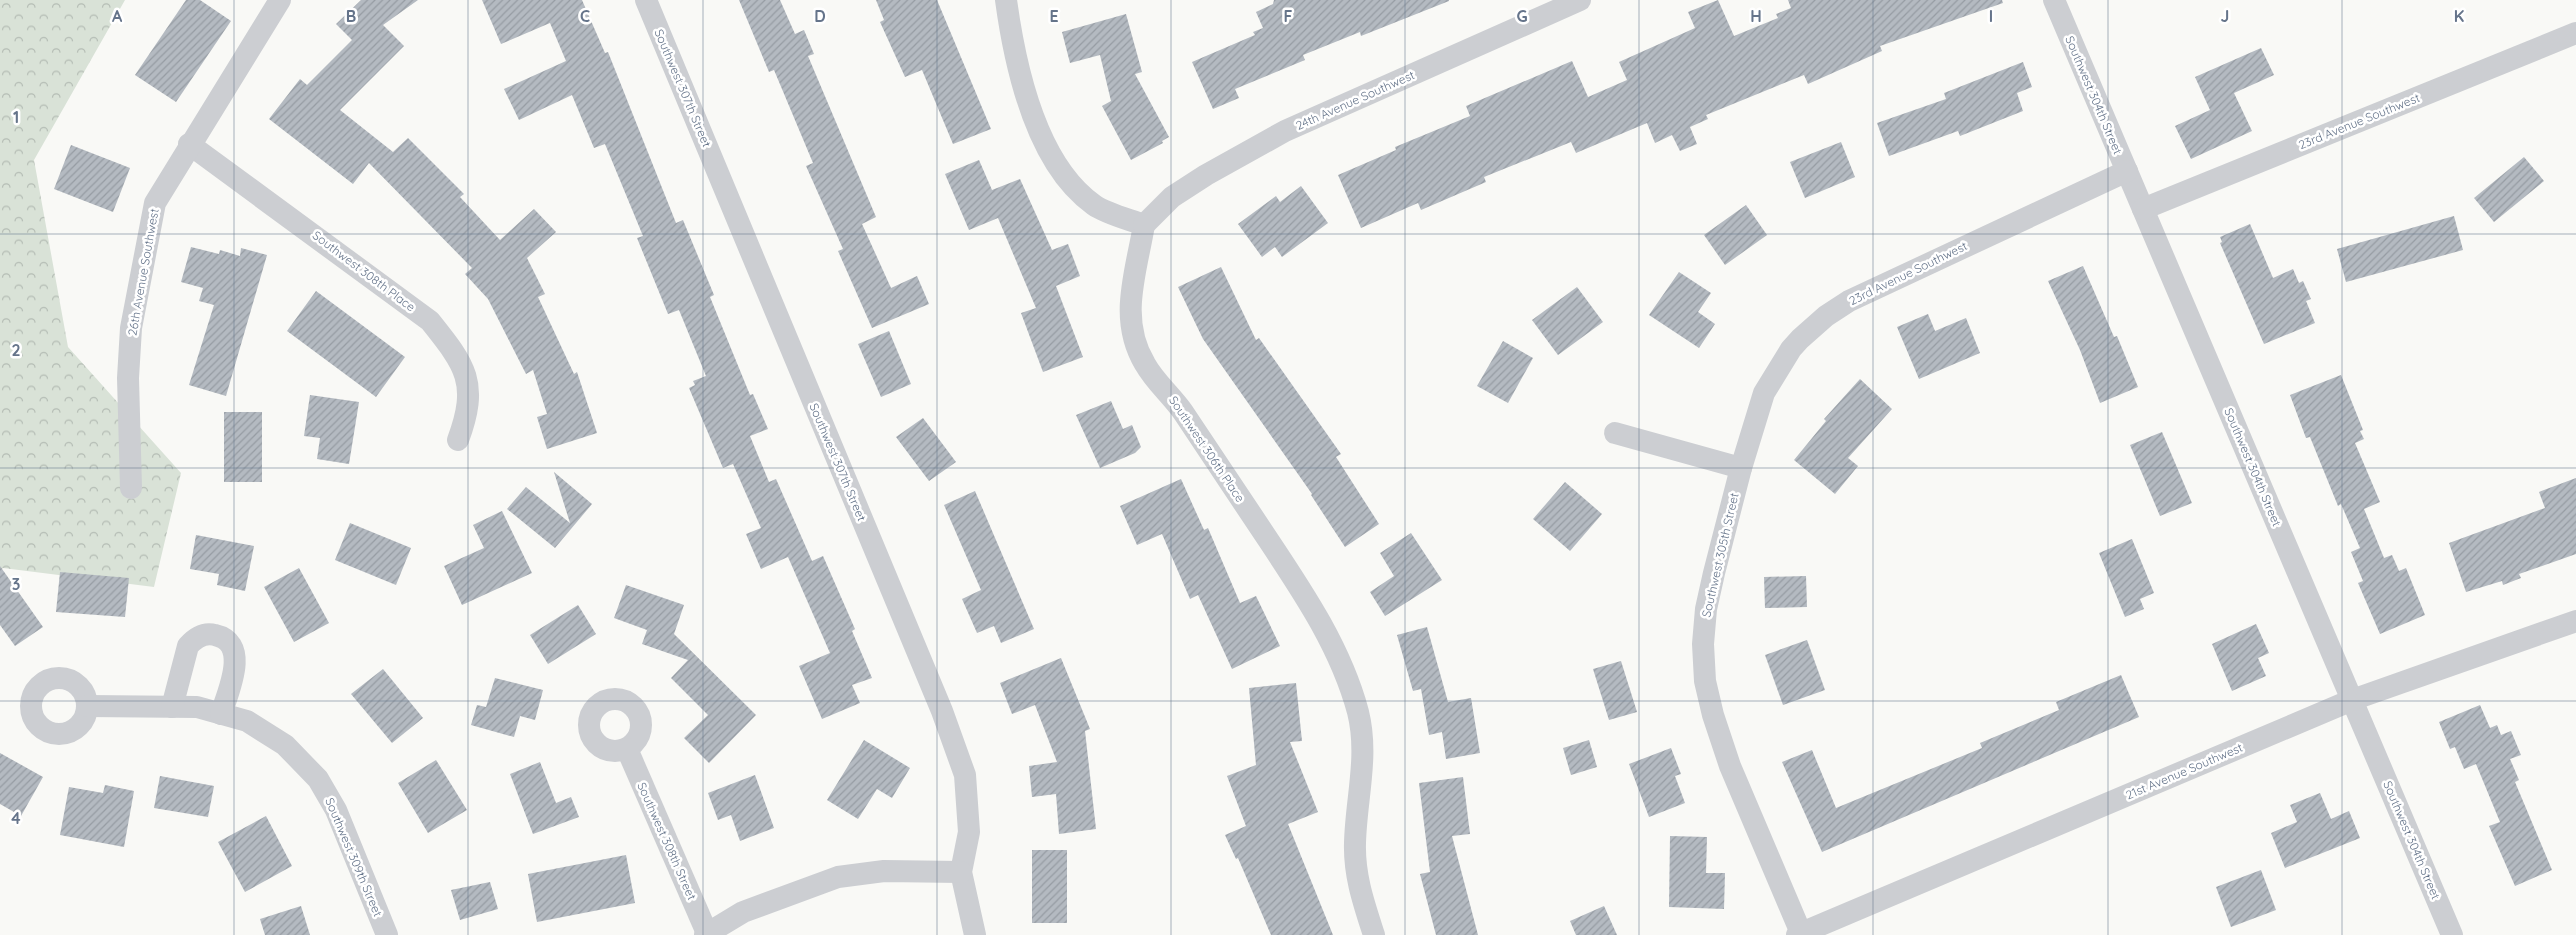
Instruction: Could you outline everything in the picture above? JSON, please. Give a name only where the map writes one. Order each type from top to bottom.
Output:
[{"type":"street","name":"26th Avenue Southwest","points":[[131,488],[128,378],[130,328],[155,203],[280,0]]},
{"type":"street","name":"Southwest 307th Street","points":[[646,0],[934,692],[965,775],[969,832],[962,872],[975,935]]},
{"type":"street","points":[[1006,0],[1020,79],[1033,117],[1048,149],[1068,180],[1095,206],[1144,225]]},
{"type":"street","name":"Southwest 304th Street","points":[[2054,0],[2452,935]]},
{"type":"street","name":"24th Avenue Southwest","points":[[1144,225],[1172,198],[1206,175],[1285,131],[1575,1]]},
{"type":"street","name":"23rd Avenue Southwest","points":[[2143,209],[2576,33]]},
{"type":"street","name":"Southwest 308th Place","points":[[190,144],[430,321],[454,351],[465,373],[470,401],[458,440]]},
{"type":"street","name":"23rd Avenue Southwest","points":[[1741,468],[1764,394],[1791,349],[1826,316],[1874,288],[2127,171]]},
{"type":"street","name":"Southwest 306th Place","points":[[1144,225],[1129,307],[1131,331],[1137,349],[1156,380],[1170,394],[1183,412],[1304,593],[1336,650],[1358,712],[1363,747],[1362,781],[1355,842],[1356,875],[1374,935]]},
{"type":"street","points":[[1615,434],[1741,468]]},
{"type":"street","name":"Southwest 305th Street","points":[[1741,468],[1706,610],[1703,644],[1705,681],[1713,716],[1730,766],[1799,934]]},
{"type":"street","name":"21st Avenue Southwest","points":[[1799,934],[2352,700],[2576,621]]},
{"type":"street","points":[[172,707],[188,646],[200,636],[214,635],[224,638],[231,645],[235,655],[235,665],[221,714]]},
{"type":"street","name":"Southwest 309th Street","points":[[87,706],[197,707],[247,721],[285,745],[318,779],[336,810],[387,935]]},
{"type":"street","name":"Southwest 308th Street","points":[[627,749],[706,934]]},
{"type":"street","points":[[706,934],[743,912],[838,877],[884,871],[962,872]]},
{"type":"green space","points":[[0,0],[125,0],[34,160],[68,347],[181,473],[154,587],[3,568],[0,570]]},
{"type":"building","points":[[186,0],[200,0],[231,21],[176,102],[135,75]]},
{"type":"building","points":[[361,0],[418,0],[383,25],[404,46],[340,110],[393,152],[408,138],[464,194],[460,197],[500,240],[534,209],[556,232],[527,258],[545,294],[538,297],[574,374],[577,372],[597,433],[547,449],[537,417],[547,414],[533,370],[526,374],[488,299],[465,274],[472,268],[369,163],[353,184],[269,119],[300,79],[307,85],[352,40],[336,24]]},
{"type":"building","points":[[482,0],[582,0],[605,53],[608,52],[676,223],[683,220],[714,295],[710,297],[750,395],[753,394],[768,429],[750,436],[769,482],[776,479],[812,561],[823,556],[855,629],[852,631],[872,678],[852,685],[860,703],[822,719],[799,666],[830,653],[788,557],[761,569],[746,534],[761,528],[733,464],[723,468],[689,388],[695,385],[693,381],[706,376],[679,310],[668,314],[637,238],[643,236],[605,144],[594,148],[572,95],[519,120],[504,89],[566,61],[550,23],[501,44]]},
{"type":"building","points":[[739,0],[780,0],[795,34],[804,30],[814,54],[808,56],[876,217],[862,224],[891,288],[917,276],[929,304],[872,328],[838,251],[843,249],[806,166],[813,163],[774,70],[769,72]]},
{"type":"building","points":[[876,0],[937,0],[991,129],[953,144],[922,70],[905,77],[880,22],[884,20]]},
{"type":"building","points":[[1274,0],[1449,1],[1361,36],[1360,32],[1303,55],[1305,60],[1235,89],[1239,98],[1213,109],[1192,62],[1255,35],[1253,32],[1263,28],[1256,12],[1273,4]]},
{"type":"building","points":[[1718,0],[1734,36],[1778,18],[1776,14],[1791,8],[1788,0],[2002,0],[2003,3],[1880,46],[1882,51],[1808,84],[1804,75],[1706,115],[1708,119],[1690,127],[1697,144],[1680,151],[1672,135],[1655,143],[1647,123],[1576,153],[1571,142],[1484,177],[1486,182],[1421,210],[1418,203],[1361,228],[1338,175],[1396,150],[1395,147],[1470,116],[1466,106],[1572,61],[1588,97],[1627,80],[1619,62],[1695,28],[1688,12]]},
{"type":"building","points":[[1126,14],[1142,72],[1135,74],[1169,137],[1162,141],[1163,143],[1131,160],[1102,106],[1111,101],[1100,55],[1070,63],[1062,32]]},
{"type":"building","points":[[2261,48],[2274,75],[2234,93],[2252,131],[2191,159],[2175,126],[2210,110],[2195,77]]},
{"type":"building","points":[[2023,62],[2032,87],[2017,93],[2023,111],[1960,136],[1958,131],[1889,156],[1877,123],[1946,99],[1944,93]]},
{"type":"building","points":[[1841,142],[1855,177],[1805,198],[1790,162]]},
{"type":"building","points":[[71,145],[130,168],[113,212],[54,189]]},
{"type":"building","points":[[2524,157],[2544,181],[2494,222],[2474,198]]},
{"type":"building","points":[[979,160],[992,190],[1020,179],[1052,250],[1068,244],[1080,276],[1056,286],[1083,357],[1043,372],[1021,313],[1036,308],[998,218],[969,230],[945,174]]},
{"type":"building","points":[[1301,186],[1328,223],[1282,257],[1275,247],[1262,257],[1238,224],[1276,196],[1280,202]]},
{"type":"building","points":[[1746,205],[1767,235],[1725,265],[1704,235]]},
{"type":"building","points":[[2454,216],[2463,250],[2346,282],[2337,249]]},
{"type":"building","points":[[2250,224],[2273,278],[2293,269],[2299,283],[2303,281],[2311,299],[2306,301],[2315,323],[2264,344],[2220,243],[2222,242],[2220,237]]},
{"type":"building","points":[[191,247],[219,254],[220,250],[240,256],[241,248],[267,255],[226,396],[189,385],[214,305],[199,301],[203,288],[181,282]]},
{"type":"building","points":[[2083,266],[2114,337],[2117,336],[2138,387],[2100,403],[2080,350],[2048,281]]},
{"type":"building","points":[[1221,267],[1256,340],[1259,338],[1341,454],[1336,457],[1379,524],[1345,547],[1312,494],[1203,339],[1178,287]]},
{"type":"building","points":[[1679,272],[1711,293],[1698,312],[1715,324],[1699,348],[1649,315]]},
{"type":"building","points":[[1577,287],[1603,322],[1558,355],[1532,320]]},
{"type":"building","points":[[316,291],[405,357],[376,397],[287,331]]},
{"type":"building","points":[[1928,314],[1935,331],[1966,318],[1980,353],[1919,379],[1897,327]]},
{"type":"building","points":[[889,331],[911,384],[881,397],[858,344]]},
{"type":"building","points":[[1503,341],[1533,358],[1508,403],[1477,386]]},
{"type":"building","points":[[2341,375],[2363,430],[2360,431],[2364,439],[2355,443],[2380,502],[2364,509],[2384,558],[2392,555],[2399,571],[2406,568],[2425,615],[2380,634],[2358,583],[2363,581],[2351,552],[2360,548],[2341,504],[2338,506],[2310,437],[2306,438],[2290,395]]},
{"type":"building","points":[[1860,379],[1892,409],[1848,458],[1858,466],[1835,494],[1794,460],[1826,421],[1824,419]]},
{"type":"building","points":[[310,395],[359,402],[349,464],[317,459],[320,438],[304,436]]},
{"type":"building","points":[[1111,401],[1123,429],[1132,425],[1141,447],[1135,453],[1100,468],[1076,415]]},
{"type":"building","points":[[224,412],[262,412],[262,482],[224,482]]},
{"type":"building","points":[[923,418],[956,462],[929,481],[896,437]]},
{"type":"building","points":[[2162,432],[2192,503],[2160,516],[2130,445]]},
{"type":"building","points":[[554,472],[592,504],[555,548],[507,509],[526,487],[570,523]]},
{"type":"building","points":[[2576,478],[2576,554],[2519,574],[2521,578],[2503,585],[2502,581],[2466,592],[2449,543],[2545,508],[2539,492]]},
{"type":"building","points":[[1181,479],[1204,530],[1208,528],[1240,603],[1256,596],[1280,646],[1232,669],[1198,595],[1190,599],[1162,534],[1137,545],[1120,506]]},
{"type":"building","points":[[1565,482],[1602,514],[1570,551],[1533,519]]},
{"type":"building","points":[[975,491],[1034,629],[1001,643],[994,626],[977,633],[962,599],[981,590],[944,505]]},
{"type":"building","points":[[502,511],[532,573],[462,605],[444,566],[484,548],[473,525]]},
{"type":"building","points":[[350,523],[411,548],[396,585],[335,560]]},
{"type":"building","points":[[1411,533],[1442,580],[1385,616],[1370,592],[1394,576],[1380,553]]},
{"type":"building","points":[[196,535],[254,546],[245,591],[217,585],[219,574],[190,569]]},
{"type":"building","points":[[2132,539],[2154,593],[2140,599],[2144,609],[2125,617],[2099,553]]},
{"type":"building","points":[[0,566],[43,627],[15,646],[0,625]]},
{"type":"building","points":[[299,568],[329,623],[294,642],[264,587]]},
{"type":"building","points":[[60,572],[129,578],[125,617],[56,612]]},
{"type":"building","points":[[1806,576],[1807,607],[1765,608],[1764,577]]},
{"type":"building","points":[[626,585],[684,605],[674,634],[756,715],[709,763],[684,738],[708,715],[671,678],[688,660],[642,644],[647,630],[614,618]]},
{"type":"building","points":[[578,605],[596,634],[548,664],[530,635]]},
{"type":"building","points":[[2256,624],[2269,653],[2258,658],[2266,676],[2232,691],[2212,644]]},
{"type":"building","points":[[1427,627],[1448,702],[1471,698],[1480,753],[1446,759],[1442,732],[1429,735],[1421,689],[1413,691],[1397,635]]},
{"type":"building","points":[[1807,640],[1825,690],[1783,705],[1765,655]]},
{"type":"building","points":[[1061,658],[1090,729],[1085,731],[1096,829],[1059,834],[1056,794],[1032,797],[1029,766],[1057,762],[1035,705],[1012,714],[1000,683]]},
{"type":"building","points":[[1621,661],[1637,712],[1609,720],[1593,669]]},
{"type":"building","points":[[383,669],[423,718],[392,743],[351,694]]},
{"type":"building","points":[[2121,675],[2139,717],[1822,852],[1782,762],[1812,750],[1836,808],[1982,748],[1980,743],[2059,710],[2056,702]]},
{"type":"building","points":[[495,678],[543,690],[535,720],[520,716],[514,737],[471,725],[477,705],[486,707]]},
{"type":"building","points":[[1296,683],[1302,741],[1290,742],[1318,812],[1288,824],[1333,935],[1271,935],[1238,858],[1236,859],[1225,835],[1246,826],[1227,776],[1256,765],[1249,688]]},
{"type":"building","points":[[2480,705],[2490,728],[2497,725],[2501,735],[2511,731],[2521,755],[2510,759],[2519,780],[2515,782],[2552,870],[2515,886],[2489,826],[2500,822],[2476,764],[2464,769],[2455,747],[2450,749],[2439,722]]},
{"type":"building","points":[[864,740],[910,768],[892,798],[877,789],[858,819],[827,800]]},
{"type":"building","points":[[1589,740],[1597,767],[1571,775],[1563,748]]},
{"type":"building","points":[[1671,748],[1681,774],[1675,776],[1685,803],[1649,817],[1629,764]]},
{"type":"building","points":[[0,753],[43,777],[21,816],[0,804]]},
{"type":"building","points":[[436,760],[467,810],[428,833],[398,783]]},
{"type":"building","points":[[540,762],[556,803],[571,797],[579,817],[533,834],[510,774]]},
{"type":"building","points":[[755,775],[774,828],[740,841],[731,815],[718,820],[708,793]]},
{"type":"building","points":[[160,776],[214,786],[208,817],[154,808]]},
{"type":"building","points":[[1463,777],[1470,834],[1452,836],[1478,935],[1436,935],[1420,874],[1430,872],[1419,783]]},
{"type":"building","points":[[105,785],[134,791],[124,847],[60,835],[69,787],[103,793]]},
{"type":"building","points":[[2320,793],[2331,819],[2349,811],[2360,838],[2285,868],[2271,833],[2297,822],[2290,805]]},
{"type":"building","points":[[266,816],[292,866],[245,892],[218,842]]},
{"type":"building","points":[[1670,836],[1707,837],[1706,873],[1725,873],[1724,909],[1669,907]]},
{"type":"building","points":[[1032,850],[1067,850],[1067,923],[1032,923]]},
{"type":"building","points":[[626,855],[635,903],[537,922],[528,874]]},
{"type":"building","points":[[2261,870],[2276,910],[2231,927],[2216,887]]},
{"type":"building","points":[[490,882],[498,909],[460,920],[451,890]]},
{"type":"building","points":[[301,906],[310,935],[265,935],[260,919]]},
{"type":"building","points":[[1604,906],[1617,935],[1576,935],[1570,921]]}]
